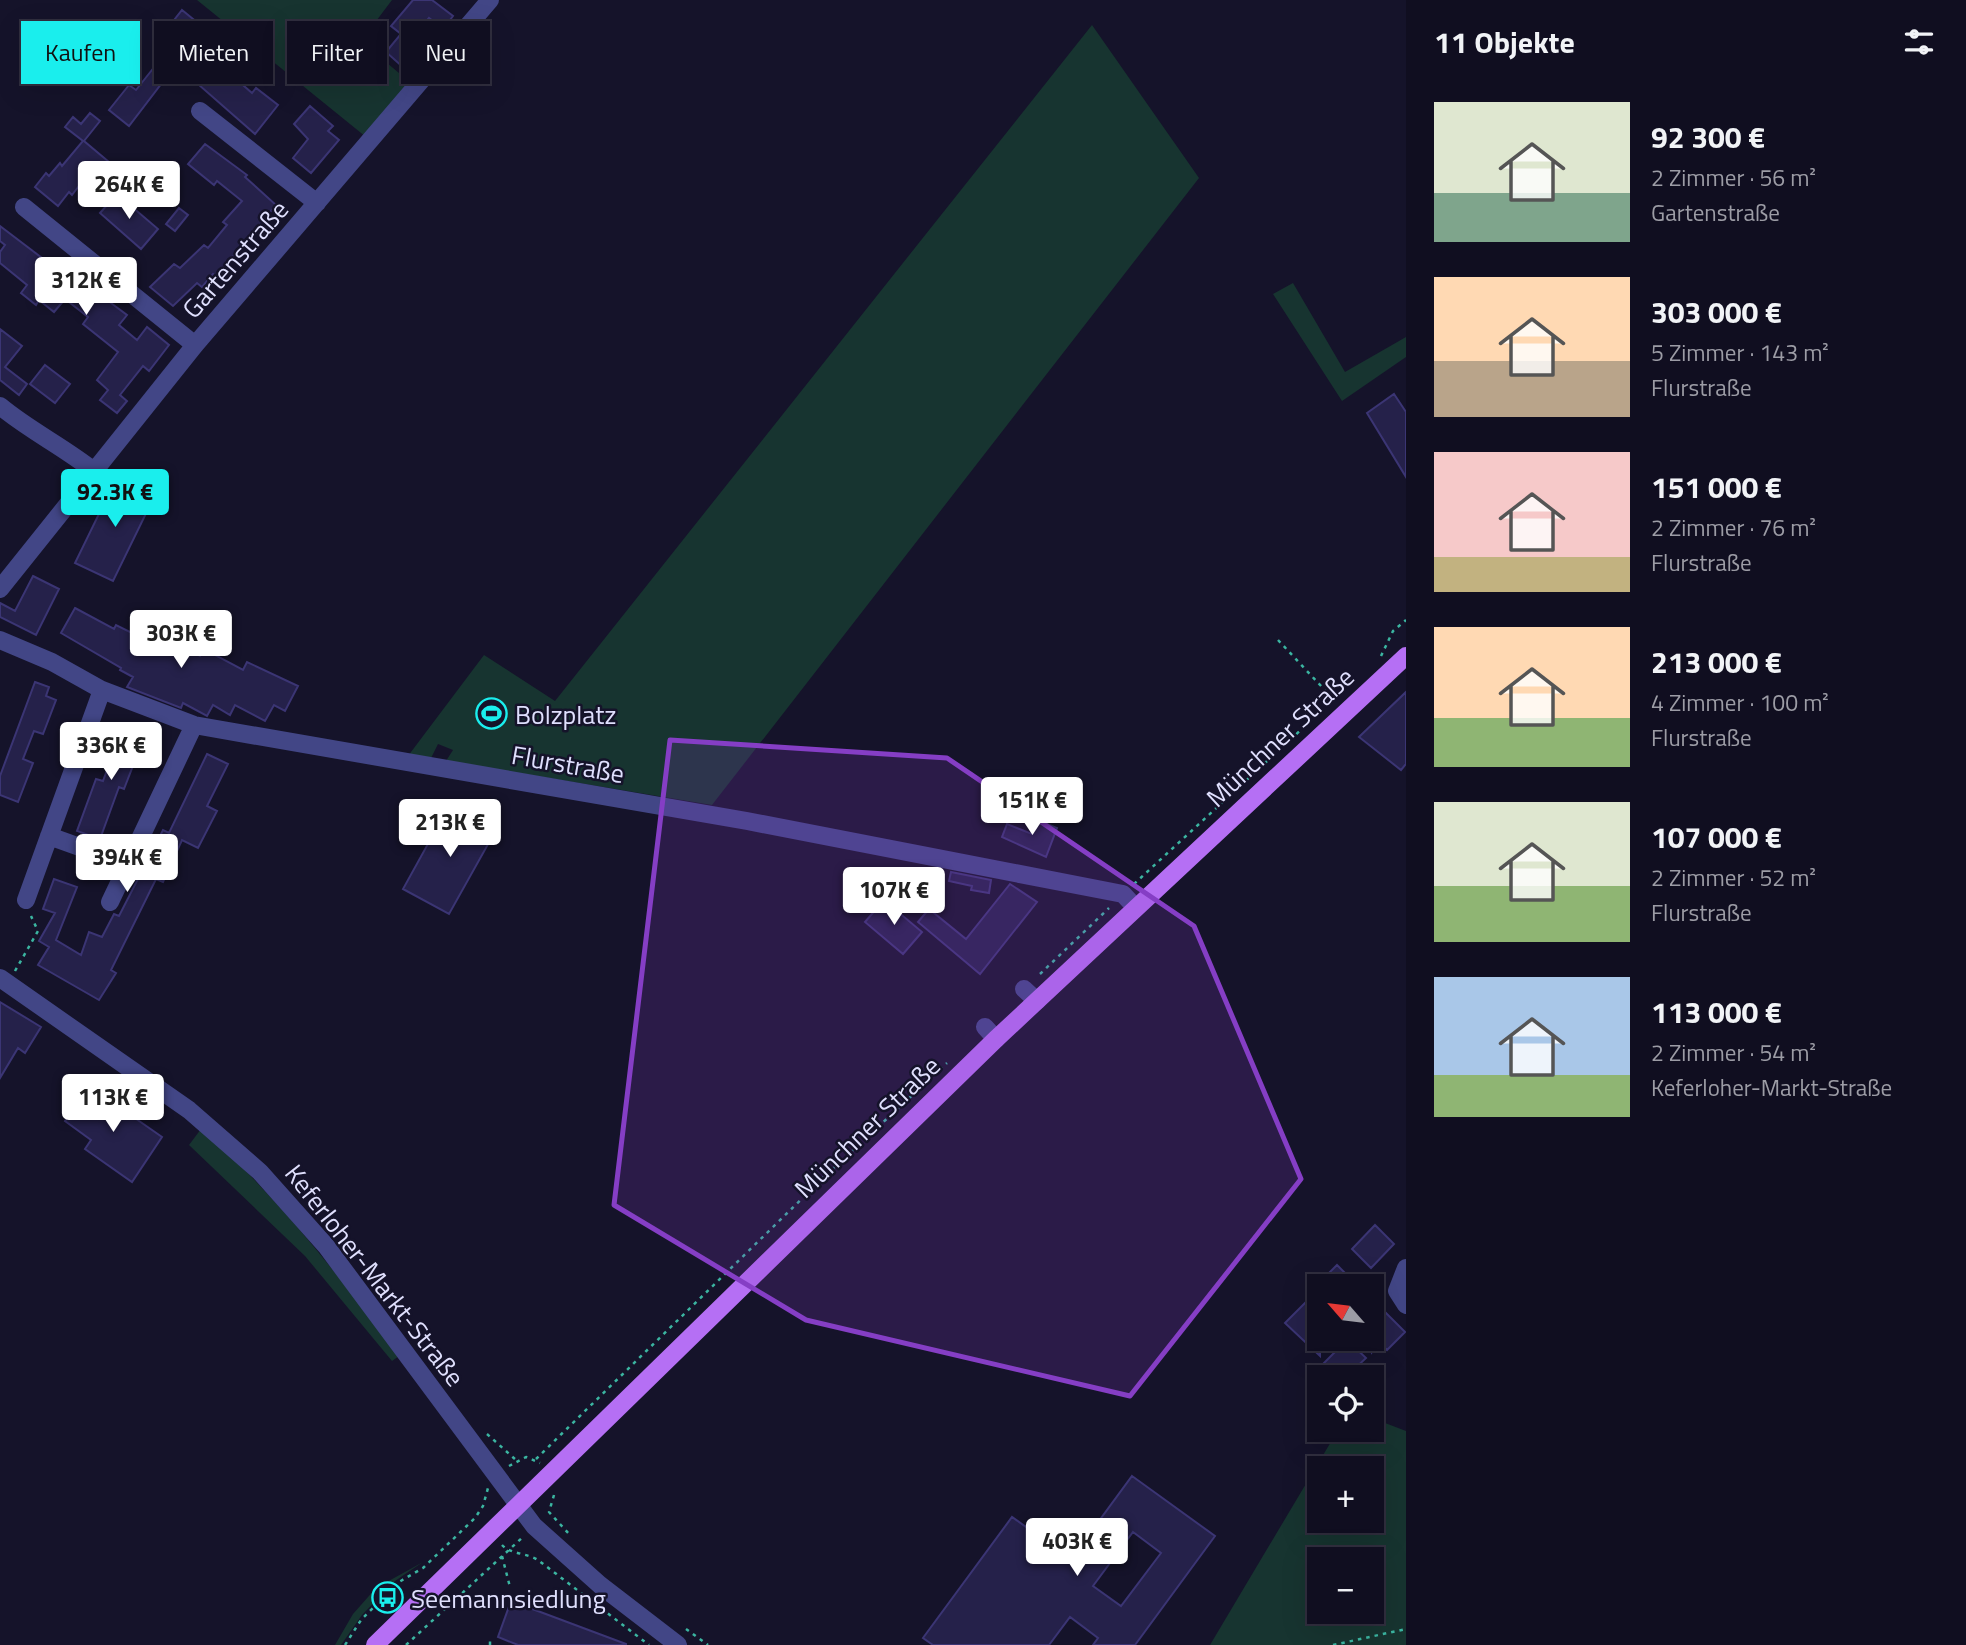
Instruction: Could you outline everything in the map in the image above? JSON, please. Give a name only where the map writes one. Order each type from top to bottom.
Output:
[{"type":"main road","name":"Münchner Straße","points":[[374,1645],[991,1033],[1031,995],[1136,908],[1406,656]]},
{"type":"street","name":"Gartenstraße","points":[[0,589],[195,345],[490,0]]},
{"type":"street","points":[[200,111],[317,204]]},
{"type":"street","points":[[24,207],[195,345]]},
{"type":"street","points":[[0,406],[30,430],[69,451],[94,472]]},
{"type":"street","name":"Flurstraße","points":[[0,640],[52,662],[102,690],[194,725],[747,821],[1123,894]]},
{"type":"street","points":[[26,900],[102,690]]},
{"type":"street","points":[[110,902],[194,725]]},
{"type":"street","points":[[49,835],[127,864]]},
{"type":"street","points":[[1123,894],[1136,908]]},
{"type":"street","name":"Keferloher-Markt-Straße","points":[[7,976],[189,1110],[260,1172],[326,1247],[534,1526],[600,1585],[671,1638]]},
{"type":"street","points":[[1406,1268],[1397,1291],[1406,1305]]},
{"type":"path","points":[[1372,664],[1385,650],[1394,631],[1406,620]]},
{"type":"path","points":[[1278,640],[1334,699]]},
{"type":"path","points":[[1031,995],[1123,894],[1324,709]]},
{"type":"path","points":[[7,976],[38,931],[26,900]]},
{"type":"path","points":[[516,1460],[536,1459],[823,1178],[947,1063]]},
{"type":"path","points":[[405,1645],[549,1512],[550,1500],[560,1486],[550,1472]]},
{"type":"path","points":[[345,1645],[365,1615],[387,1596],[393,1587],[423,1568],[475,1518],[483,1506],[487,1489],[497,1477]]},
{"type":"path","points":[[549,1512],[573,1538]]},
{"type":"path","points":[[475,1518],[508,1551],[526,1553],[538,1560],[649,1645]]},
{"type":"path","points":[[502,1555],[510,1587]]},
{"type":"path","points":[[393,1587],[396,1591]]},
{"type":"path","points":[[365,1615],[369,1619]]},
{"type":"path","points":[[1333,1645],[1406,1629]]},
{"type":"path","points":[[490,1637],[490,1645]]},
{"type":"path","points":[[671,1638],[708,1645]]},
{"type":"highlighted area","points":[[670,740],[947,758],[1194,926],[1301,1179],[1130,1396],[806,1320],[614,1205]]},
{"type":"green space","points":[[197,0],[392,0],[376,21],[287,21],[287,73],[273,62],[273,21],[223,21]]},
{"type":"green space","points":[[1092,25],[1199,178],[712,805],[446,761],[453,750],[438,744],[431,758],[408,756],[484,655],[555,701]]},
{"type":"green space","points":[[387,63],[401,75],[401,84],[412,84],[366,137],[301,84],[387,84]]},
{"type":"green space","points":[[1293,283],[1345,372],[1406,337],[1406,357],[1342,401],[1273,294]]},
{"type":"green space","points":[[201,1129],[256,1181],[281,1209],[330,1266],[399,1356],[392,1361],[305,1256],[189,1145]]},
{"type":"green space","points":[[1384,1423],[1406,1431],[1406,1645],[1210,1645],[1307,1482],[1307,1533],[1384,1533],[1384,1456],[1323,1456],[1331,1442],[1384,1442]]},
{"type":"green space","points":[[423,1562],[395,1581],[362,1615],[341,1645],[335,1645],[353,1614],[376,1588]]},
{"type":"building","points":[[413,0],[432,0],[453,16],[449,21],[433,21],[429,18],[426,21],[401,21],[401,34],[391,26]]},
{"type":"building","points":[[182,10],[195,21],[173,21]]},
{"type":"building","points":[[401,34],[401,65],[387,51]]},
{"type":"building","points":[[154,67],[154,84],[161,84],[129,126],[109,110],[129,85],[136,90]]},
{"type":"building","points":[[242,84],[252,93],[256,88],[278,105],[255,134],[199,85]]},
{"type":"building","points":[[310,106],[333,126],[328,131],[339,140],[311,173],[293,158],[308,139],[294,124]]},
{"type":"building","points":[[90,113],[100,121],[84,141],[109,162],[85,185],[82,182],[72,195],[69,192],[58,206],[35,187],[46,173],[49,176],[60,163],[62,166],[83,141],[65,127],[73,117],[81,124]]},
{"type":"building","points":[[205,144],[247,175],[245,177],[276,205],[216,277],[213,274],[202,287],[197,283],[173,306],[150,287],[174,264],[180,268],[204,245],[208,248],[227,225],[223,222],[242,201],[217,181],[214,185],[188,164]]},
{"type":"building","points":[[117,194],[158,229],[141,249],[100,213]]},
{"type":"building","points":[[179,208],[188,215],[175,231],[166,224]]},
{"type":"building","points":[[0,226],[46,261],[44,264],[73,288],[80,280],[127,315],[119,325],[137,340],[147,327],[169,345],[149,371],[143,366],[120,395],[127,401],[117,413],[100,400],[108,390],[97,380],[118,352],[83,324],[88,317],[65,299],[54,312],[39,300],[36,305],[21,293],[27,285],[0,263],[0,252],[5,245],[0,241]]},
{"type":"building","points":[[0,329],[22,346],[5,367],[27,384],[19,395],[0,380]]},
{"type":"building","points":[[45,365],[70,384],[55,403],[30,384]]},
{"type":"building","points":[[1394,394],[1406,412],[1406,477],[1367,413]]},
{"type":"building","points":[[117,477],[155,495],[113,581],[75,563]]},
{"type":"building","points":[[33,576],[59,589],[36,635],[0,617],[0,603],[15,611]]},
{"type":"building","points":[[75,608],[114,629],[116,625],[138,636],[144,625],[200,656],[204,649],[243,670],[247,662],[298,686],[285,711],[274,705],[265,721],[235,705],[230,715],[213,705],[207,716],[183,703],[181,708],[127,687],[133,677],[61,633]]},
{"type":"building","points":[[35,682],[49,687],[46,696],[56,700],[43,734],[34,731],[23,759],[33,763],[18,802],[0,795],[0,776]]},
{"type":"building","points":[[1406,692],[1406,764],[1401,770],[1359,737]]},
{"type":"building","points":[[124,724],[146,732],[124,789],[119,787],[100,839],[77,831],[96,779],[103,781]]},
{"type":"building","points":[[207,754],[228,764],[207,806],[217,811],[198,848],[182,840],[163,882],[156,879],[111,970],[116,973],[99,1000],[38,965],[49,947],[39,941],[55,913],[43,909],[54,879],[77,887],[56,940],[81,955],[89,932],[102,937],[114,914],[119,916],[163,830],[169,833]]},
{"type":"building","points":[[450,804],[496,830],[449,914],[403,889]]},
{"type":"building","points":[[1037,820],[1057,828],[1046,857],[1002,837],[1007,824],[1032,834]]},
{"type":"building","points":[[951,872],[991,880],[989,893],[971,890],[972,886],[949,881]]},
{"type":"building","points":[[1010,884],[1037,902],[980,974],[918,922],[929,909],[966,939]]},
{"type":"building","points":[[884,900],[922,932],[903,954],[865,922]]},
{"type":"building","points":[[0,1002],[41,1027],[25,1053],[18,1048],[0,1078]]},
{"type":"building","points":[[89,1086],[162,1137],[132,1182],[85,1149],[91,1140],[65,1121]]},
{"type":"building","points":[[1375,1225],[1394,1244],[1371,1268],[1352,1249]]},
{"type":"building","points":[[1337,1265],[1346,1274],[1328,1274]]},
{"type":"building","points":[[1307,1301],[1307,1344],[1285,1323]]},
{"type":"building","points":[[1384,1311],[1405,1332],[1387,1350],[1384,1347]]},
{"type":"building","points":[[1336,1351],[1359,1351],[1366,1358],[1359,1365],[1322,1365]]},
{"type":"building","points":[[1132,1476],[1215,1536],[1135,1645],[1093,1645],[1098,1638],[1070,1617],[1049,1645],[933,1645],[923,1638],[1012,1517],[1071,1559]],"holes":[[[1133,1532],[1161,1553],[1121,1606],[1093,1586]]]},
{"type":"building","points":[[511,1601],[626,1645],[518,1645],[498,1637]]},
{"type":"place","name":"Bolzplatz","points":[[492,714]]},
{"type":"place","name":"Seemannsiedlung","points":[[388,1598]]}]
